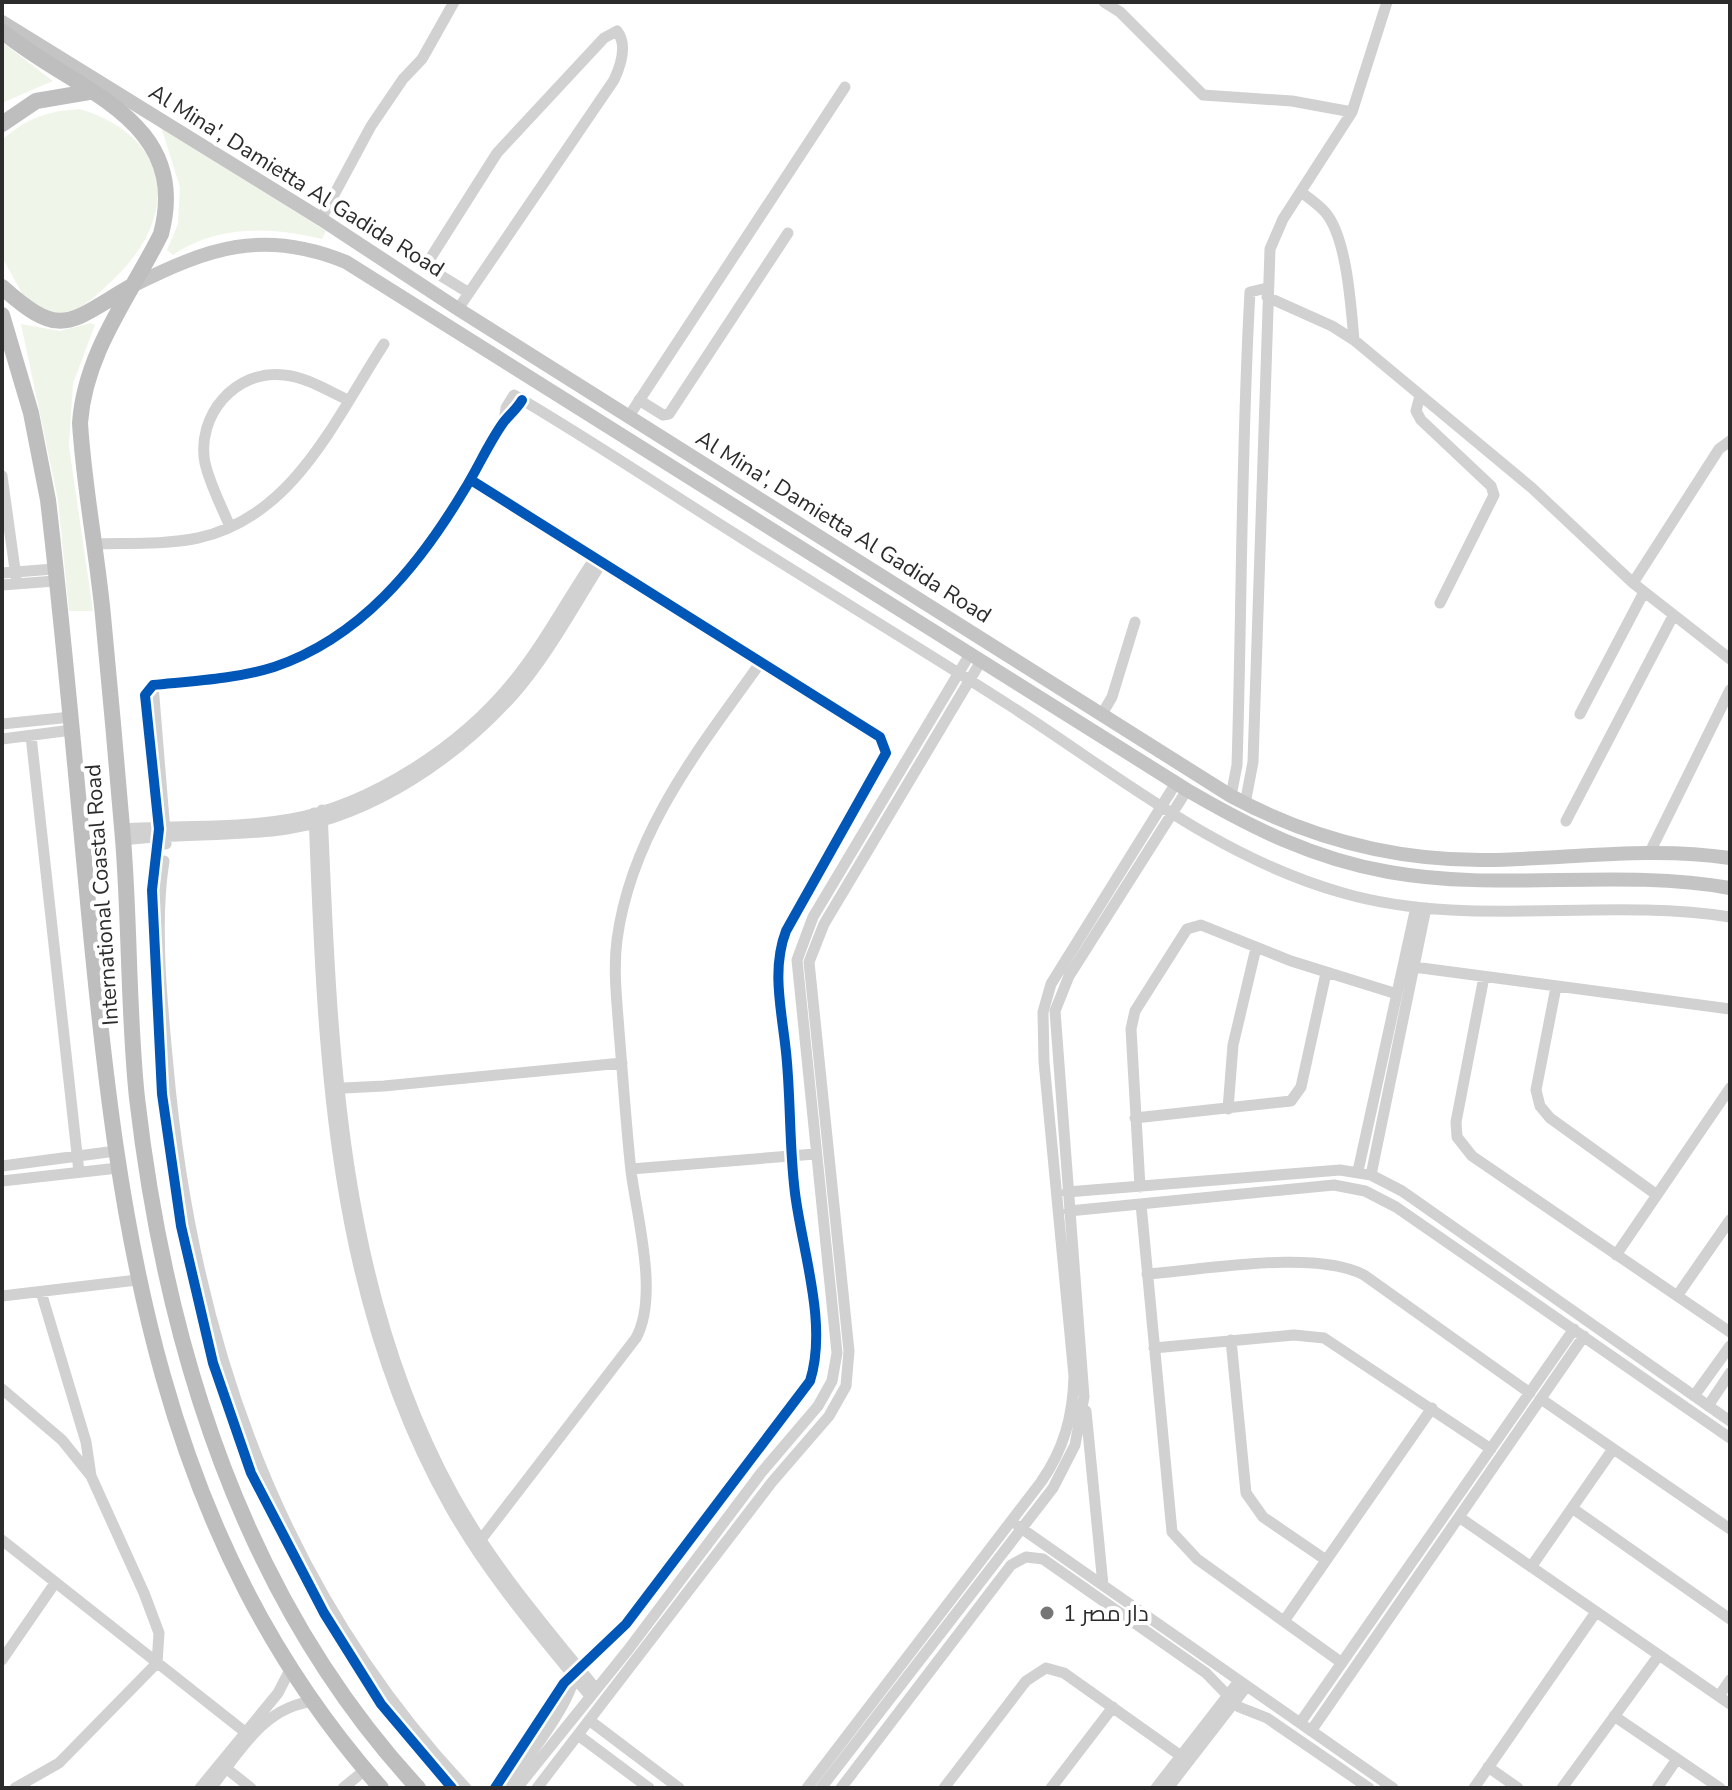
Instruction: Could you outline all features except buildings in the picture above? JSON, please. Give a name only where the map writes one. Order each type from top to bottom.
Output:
[{"type":"highway","name":"International Coastal Road","points":[[2,31],[126,115],[143,130],[164,171],[167,194],[163,224],[92,361],[82,401],[81,450],[94,544],[122,834],[133,1042],[162,1266],[209,1433],[257,1544],[295,1616],[368,1728],[418,1788]]},
{"type":"highway","points":[[2,124],[36,101],[89,92]]},
{"type":"highway","points":[[2,287],[36,316],[56,322],[83,314],[132,286]]},
{"type":"highway","name":"International Coastal Road","points":[[2,315],[41,458],[117,1160],[137,1280],[161,1379],[203,1496],[238,1572],[315,1701],[381,1788]]},
{"type":"highway","points":[[99,1014],[112,1019],[132,1013]]},
{"type":"highway","points":[[103,1045],[114,1038],[133,1042]]},
{"type":"main road","name":"Al Mina', Damietta Al Gadida Road","points":[[2,22],[321,219],[458,309],[1245,804],[1313,833],[1399,854],[1488,860],[1650,852],[1730,858]]},
{"type":"main road","name":"Al Mina', Damietta Al Gadida Road","points":[[132,286],[183,260],[226,247],[288,245],[337,258],[1181,787],[1263,833],[1305,851],[1392,873],[1486,879],[1668,880],[1730,888]]},
{"type":"main road","points":[[877,596],[888,589],[888,580]]},
{"type":"main road","points":[[893,606],[894,595],[903,589]]},
{"type":"street","points":[[321,219],[371,126],[403,79],[422,59],[454,2]]},
{"type":"street","points":[[1104,2],[1116,9],[1203,95],[1292,101],[1352,112]]},
{"type":"street","points":[[1245,804],[1252,772],[1255,723],[1267,292],[1273,239],[1352,112],[1387,2]]},
{"type":"street","points":[[458,309],[469,293],[614,80],[623,40],[617,31],[604,38],[497,153],[428,262],[428,267],[469,293]]},
{"type":"street","points":[[629,416],[845,87]]},
{"type":"street","points":[[1301,192],[1325,212],[1335,232],[1348,283],[1354,340]]},
{"type":"street","points":[[639,400],[663,415],[669,414],[788,233]]},
{"type":"street","points":[[1231,796],[1237,751],[1244,551],[1243,409],[1250,292],[1267,292],[1354,340],[1532,488],[1633,583],[1730,659]]},
{"type":"street","points":[[94,544],[185,540],[230,527],[270,503],[287,488],[384,344]]},
{"type":"street","points":[[230,527],[206,465],[204,446],[207,426],[228,393],[252,378],[284,374],[303,379],[348,400]]},
{"type":"street","points":[[1420,396],[1416,411],[1421,420],[1491,486],[1494,498],[1440,603]]},
{"type":"street","points":[[466,1788],[396,1709],[346,1634],[274,1499],[235,1406],[199,1271],[173,1119],[163,966],[163,834],[145,695],[153,685],[257,672],[294,659],[329,641],[369,611],[404,576],[471,480],[504,422],[522,400],[965,677],[1165,811],[1226,848],[1283,873],[1344,894],[1421,908],[1666,910],[1730,917]]},
{"type":"street","points":[[1633,583],[1719,449],[1730,441]]},
{"type":"street","points":[[1472,467],[1484,450]]},
{"type":"street","points":[[2,476],[16,578]]},
{"type":"street","points":[[471,480],[880,737],[886,747],[885,759],[786,931],[779,952],[778,974],[790,1089],[791,1151],[810,1282],[815,1357],[810,1381],[635,1614],[564,1683],[495,1788]]},
{"type":"street","points":[[122,834],[163,834],[318,817],[401,775],[465,730],[517,677],[598,560]]},
{"type":"street","points":[[2,573],[16,578]]},
{"type":"street","points":[[2,585],[16,578],[55,575]]},
{"type":"street","points":[[1580,714],[1644,592]]},
{"type":"street","points":[[1566,821],[1673,616]]},
{"type":"street","points":[[1102,714],[1112,697],[1135,622]]},
{"type":"street","points":[[517,1788],[593,1692],[622,1668],[829,1416],[846,1386],[849,1351],[809,962],[817,936],[976,658]]},
{"type":"street","points":[[479,1546],[641,1329],[647,1302],[631,1169],[616,953],[633,873],[676,784],[761,662]]},
{"type":"street","points":[[537,1788],[589,1720],[622,1668],[761,1473],[818,1406],[832,1381],[837,1353],[796,975],[800,945],[869,821],[965,677]]},
{"type":"street","points":[[1650,852],[1730,690]]},
{"type":"street","points":[[2,724],[72,724]]},
{"type":"street","points":[[2,739],[31,736],[72,724]]},
{"type":"street","points":[[31,736],[79,1172]]},
{"type":"street","points":[[1103,1585],[1067,1192],[1043,1038],[1046,998],[1181,787]]},
{"type":"street","points":[[318,817],[332,1085],[359,1234],[373,1291],[421,1428],[479,1546],[509,1598],[593,1692]]},
{"type":"street","points":[[163,834],[152,890],[162,1094],[181,1226],[218,1379],[251,1473],[339,1639],[381,1704],[452,1788]]},
{"type":"street","points":[[1371,1175],[1414,967],[1421,908]]},
{"type":"street","points":[[1358,1171],[1397,994],[1421,908]]},
{"type":"street","points":[[1140,1187],[1129,1042],[1133,1020],[1187,929],[1201,925],[1326,973],[1397,994]]},
{"type":"street","points":[[1228,1109],[1233,1045],[1256,948]]},
{"type":"street","points":[[1414,967],[1730,1009]]},
{"type":"street","points":[[1135,1118],[1285,1103],[1299,1092],[1326,973]]},
{"type":"street","points":[[1484,977],[1456,1122],[1457,1137],[1472,1156],[1730,1332]]},
{"type":"street","points":[[1556,987],[1536,1090],[1540,1106],[1550,1118],[1657,1195]]},
{"type":"street","points":[[332,1085],[622,1063]]},
{"type":"street","points":[[1616,1255],[1730,1088]]},
{"type":"street","points":[[821,1788],[1016,1524],[1054,1463],[1066,1432],[1073,1399],[1057,1139]]},
{"type":"street","points":[[631,1169],[815,1149]]},
{"type":"street","points":[[2,1166],[78,1157],[117,1160]]},
{"type":"street","points":[[2,1181],[79,1172],[117,1160]]},
{"type":"street","points":[[1067,1192],[1358,1171],[1371,1175],[1402,1191],[1730,1421]]},
{"type":"street","points":[[1069,1211],[1334,1185],[1355,1188],[1386,1200],[1730,1438]]},
{"type":"street","points":[[1141,1204],[1172,1532],[1190,1554],[1342,1663]]},
{"type":"street","points":[[1677,1296],[1730,1220]]},
{"type":"street","points":[[1147,1274],[1314,1262],[1345,1266],[1364,1275],[1730,1529]]},
{"type":"street","points":[[2,1296],[137,1280]]},
{"type":"street","points":[[41,1292],[86,1442],[91,1476]]},
{"type":"street","points":[[1311,1731],[1459,1517],[1579,1332]]},
{"type":"street","points":[[1154,1348],[1304,1335],[1324,1338],[1491,1449]]},
{"type":"street","points":[[1231,1340],[1242,1477],[1246,1493],[1263,1517],[1326,1560]]},
{"type":"street","points":[[1694,1396],[1730,1346]]},
{"type":"street","points":[[1708,1406],[1730,1373]]},
{"type":"street","points":[[2,1389],[62,1440],[91,1476],[159,1633],[157,1663],[59,1763],[15,1788]]},
{"type":"street","points":[[1300,1723],[1491,1449],[1535,1396]]},
{"type":"street","points":[[807,1788],[1016,1524],[1066,1467],[1075,1445],[1084,1397]]},
{"type":"street","points":[[1284,1621],[1432,1408]]},
{"type":"street","points":[[1531,1567],[1613,1449]]},
{"type":"street","points":[[1572,1508],[1730,1619]]},
{"type":"street","points":[[1459,1517],[1730,1704]]},
{"type":"street","points":[[1016,1524],[1393,1788]]},
{"type":"street","points":[[2,1540],[245,1732]]},
{"type":"street","points":[[841,1788],[1011,1565],[1026,1557],[1043,1559],[1199,1668],[1230,1700],[1267,1718],[1369,1788]]},
{"type":"street","points":[[2,1660],[55,1583]]},
{"type":"street","points":[[1474,1788],[1596,1612]]},
{"type":"street","points":[[1562,1788],[1659,1655]]},
{"type":"street","points":[[200,1788],[284,1685],[292,1666]]},
{"type":"street","points":[[944,1788],[1026,1681],[1040,1669],[1058,1669],[1181,1756]]},
{"type":"street","points":[[505,1788],[544,1734],[577,1673]]},
{"type":"street","points":[[1719,1696],[1730,1680]]},
{"type":"street","points":[[1168,1788],[1243,1683]]},
{"type":"street","points":[[1156,1788],[1230,1700]]},
{"type":"street","points":[[211,1788],[267,1718],[290,1705],[315,1701]]},
{"type":"street","points":[[1051,1788],[1113,1707]]},
{"type":"street","points":[[1614,1716],[1720,1788]]},
{"type":"street","points":[[589,1720],[679,1788]]},
{"type":"street","points":[[560,1735],[574,1739],[649,1788]]},
{"type":"street","points":[[1657,1788],[1677,1759]]},
{"type":"street","points":[[1488,1767],[1518,1788]]},
{"type":"street","points":[[227,1769],[251,1788]]},
{"type":"street","points":[[343,1788],[365,1770]]},
{"type":"shaded area","points":[[2,42],[53,81],[2,103]]},
{"type":"shaded area","points":[[80,109],[110,122],[133,138],[149,158],[156,180],[157,203],[151,228],[137,253],[95,296],[57,318],[29,306],[2,257],[2,140],[38,117]]},
{"type":"shaded area","points":[[161,127],[326,231],[322,239],[283,232],[245,231],[208,238],[173,255],[167,250],[178,224],[180,187]]},
{"type":"shaded area","points":[[91,323],[95,325],[73,384],[69,446],[93,611],[69,611],[58,500],[21,324],[60,331]]},
{"type":"cycle path","points":[[452,1788],[381,1704],[324,1613],[251,1473],[213,1363],[181,1226],[162,1094],[152,890],[159,829],[145,695],[153,685],[230,677],[274,667],[305,654],[360,619],[384,597],[427,547],[503,423],[522,400]]},
{"type":"cycle path","points":[[471,480],[880,737],[886,753],[786,931],[779,961],[793,1175],[815,1311],[815,1359],[810,1381],[626,1624],[564,1683],[495,1788]]},
{"type":"place","name":"دار مصر 1","points":[[1047,1613]]}]
